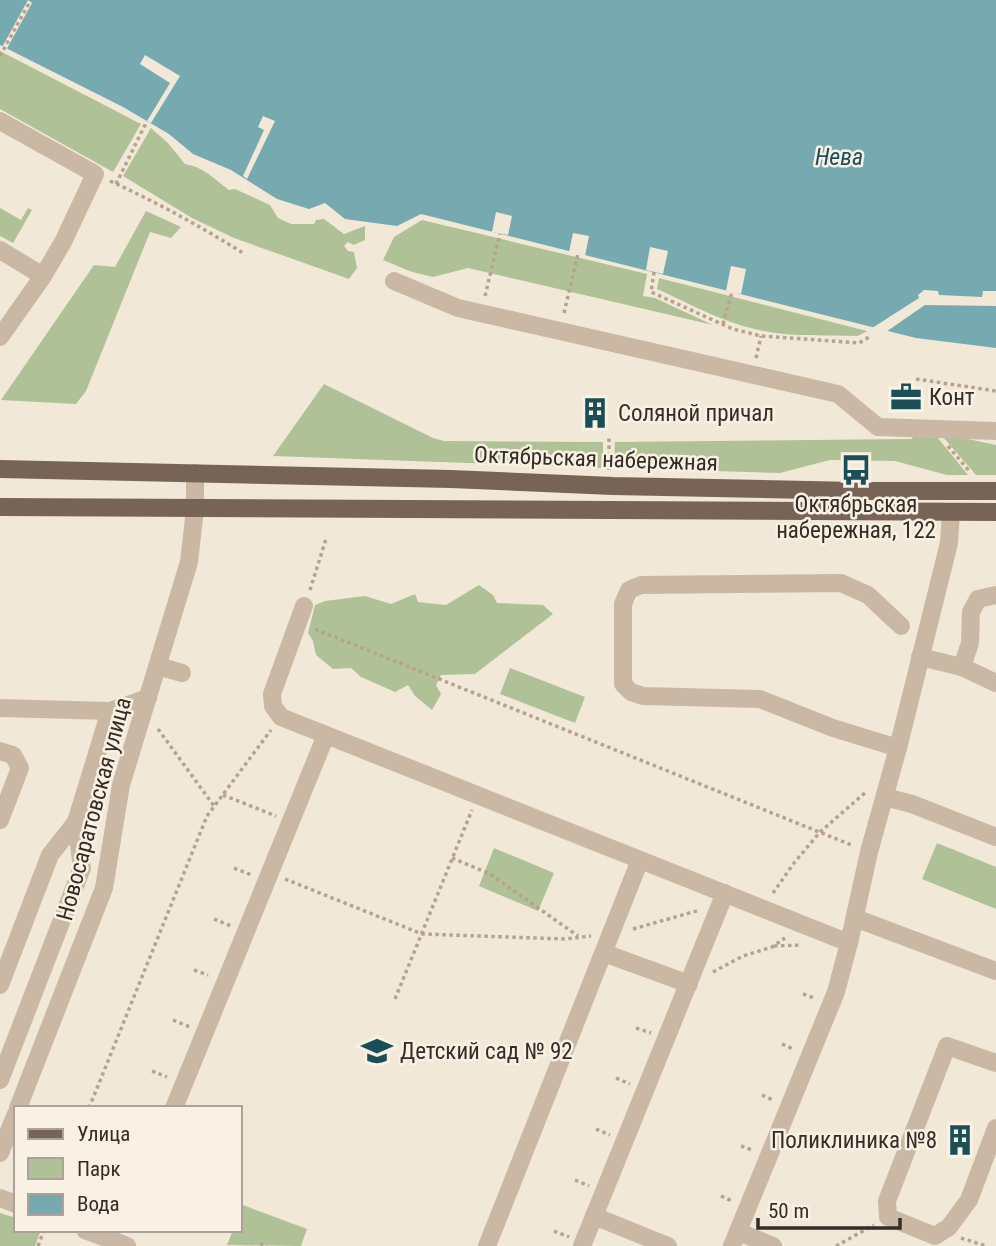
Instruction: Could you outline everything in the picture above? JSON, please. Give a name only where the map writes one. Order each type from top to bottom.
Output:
[{"type":"main road","name":"Октябрьская набережная","points":[[0,469],[451,479],[613,486],[996,491]]},
{"type":"main road","points":[[0,507],[996,512]]},
{"type":"street","points":[[0,121],[95,174],[43,276],[0,337]]},
{"type":"street","points":[[0,250],[43,276]]},
{"type":"street","points":[[394,281],[458,308],[838,394],[878,427],[996,431]]},
{"type":"street","name":"Новосаратовская улица","points":[[19,1106],[99,905],[108,868],[121,785],[189,562],[195,509],[195,473]]},
{"type":"street","points":[[773,1246],[736,1239],[836,992],[869,852],[949,543],[951,512]]},
{"type":"street","points":[[898,748],[833,728],[761,699],[643,696],[631,692],[623,684],[623,604],[629,590],[641,584],[841,583],[868,595],[901,626]]},
{"type":"street","points":[[962,667],[970,643],[971,612],[978,599],[996,594]]},
{"type":"street","points":[[302,614],[272,694],[273,706],[281,717],[640,860],[723,899],[804,925],[849,943]]},
{"type":"street","points":[[920,657],[962,667],[996,683]]},
{"type":"street","points":[[158,666],[182,673]]},
{"type":"street","points":[[0,708],[110,711],[148,698]]},
{"type":"street","points":[[0,985],[50,855],[76,822],[110,711]]},
{"type":"street","points":[[175,1106],[326,735]]},
{"type":"street","points":[[0,751],[13,755],[20,768],[0,820]]},
{"type":"street","points":[[885,797],[912,804],[996,837]]},
{"type":"street","points":[[0,1080],[82,867],[76,822]]},
{"type":"street","points":[[487,1246],[640,860]]},
{"type":"street","points":[[582,1246],[723,899]]},
{"type":"street","points":[[855,918],[996,971]]},
{"type":"street","points":[[604,953],[689,984]]},
{"type":"street","points":[[996,1063],[947,1046],[887,1201],[888,1217],[934,1236],[949,1227],[969,1200],[996,1128]]},
{"type":"street","points":[[0,1153],[14,1119]]},
{"type":"street","points":[[594,1216],[668,1246]]},
{"type":"street","points":[[93,1232],[123,1240]]},
{"type":"path","points":[[0,56],[28,5],[28,0]]},
{"type":"path","points":[[116,184],[146,121]]},
{"type":"path","points":[[95,174],[200,227],[243,253]]},
{"type":"path","points":[[481,313],[500,233]]},
{"type":"path","points":[[560,331],[578,254]]},
{"type":"path","points":[[654,272],[650,292],[723,324],[761,337],[859,343],[871,336]]},
{"type":"path","points":[[723,324],[732,292]]},
{"type":"path","points":[[916,379],[996,391]]},
{"type":"path","points":[[609,437],[609,471]]},
{"type":"path","points":[[952,452],[973,476]]},
{"type":"path","points":[[326,539],[302,614],[869,852]]},
{"type":"path","points":[[90,1106],[207,816],[281,717]]},
{"type":"path","points":[[153,721],[167,745],[214,806]]},
{"type":"path","points":[[768,895],[773,893],[820,832],[856,803],[868,789]]},
{"type":"path","points":[[223,795],[290,822]]},
{"type":"path","points":[[395,999],[477,796]]},
{"type":"path","points":[[452,858],[490,874],[579,937]]},
{"type":"path","points":[[270,873],[422,934],[565,939],[610,935],[723,899]]},
{"type":"path","points":[[689,984],[743,956],[772,947],[804,925]]},
{"type":"path","points":[[836,1246],[888,1217]]},
{"type":"path","points":[[949,1227],[961,1238],[986,1246]]},
{"type":"path","points":[[261,1246],[267,1246]]},
{"type":"green space","points":[[0,51],[141,124],[113,172],[0,109]]},
{"type":"green space","points":[[151,128],[185,164],[203,171],[229,190],[235,189],[270,205],[278,218],[291,224],[314,224],[316,220],[324,219],[344,234],[365,226],[365,240],[354,245],[348,242],[344,246],[348,251],[354,252],[357,268],[349,279],[234,238],[192,218],[123,176]]},
{"type":"green space","points":[[0,208],[21,220],[28,208],[32,210],[13,243],[0,236]]},
{"type":"green space","points":[[146,211],[181,227],[171,238],[150,232],[86,391],[76,404],[1,400],[94,265],[115,267]]},
{"type":"green space","points":[[422,220],[647,274],[643,296],[655,298],[713,325],[468,268],[433,277],[383,260],[394,237]]},
{"type":"green space","points":[[659,278],[867,331],[858,336],[811,335],[775,333],[750,328],[657,289]]},
{"type":"green space","points":[[324,384],[444,441],[603,442],[603,468],[273,456]]},
{"type":"green space","points":[[913,436],[938,438],[968,475],[947,475],[895,461],[830,460],[780,473],[614,468],[615,442],[912,439]]},
{"type":"green space","points":[[943,437],[996,445],[996,475],[976,475]]},
{"type":"green space","points":[[479,585],[493,595],[497,603],[543,605],[553,614],[475,674],[441,675],[436,685],[441,694],[432,710],[415,696],[408,685],[395,692],[361,677],[351,668],[333,669],[316,655],[308,633],[315,605],[325,601],[365,596],[391,604],[415,594],[418,602],[446,605]]},
{"type":"green space","points":[[510,668],[585,697],[575,723],[500,694]]},
{"type":"green space","points":[[937,843],[996,867],[996,909],[922,879]]},
{"type":"green space","points":[[494,848],[554,873],[538,911],[479,886]]},
{"type":"green space","points":[[243,1205],[307,1229],[301,1246],[227,1245],[232,1232],[242,1232]]},
{"type":"green space","points":[[0,1213],[14,1217],[14,1232],[40,1232],[35,1246],[0,1246]]},
{"type":"water","name":"Нева","points":[[0,0],[996,0],[996,348],[916,338],[421,214],[397,226],[345,219],[325,203],[309,209],[277,199],[231,170],[193,154],[169,134],[123,107],[0,45]]},
{"type":"pier","points":[[28,0],[32,3],[5,52],[1,49]]},
{"type":"pier","points":[[145,55],[180,76],[151,123],[147,121],[170,83],[140,64]]},
{"type":"pier","points":[[263,116],[275,121],[247,179],[243,176],[264,130],[258,127]]},
{"type":"pier","points":[[496,212],[512,216],[508,235],[492,232]]},
{"type":"pier","points":[[573,233],[589,236],[585,256],[569,252]]},
{"type":"pier","points":[[650,247],[668,251],[663,274],[646,270]]},
{"type":"pier","points":[[731,266],[746,269],[741,294],[726,291]]},
{"type":"pier","points":[[924,290],[938,291],[939,295],[982,297],[983,291],[996,291],[996,306],[925,305],[883,334],[869,330],[919,298],[918,295]]},
{"type":"place","name":"Конт","points":[[906,397]]},
{"type":"place","name":"Соляной причал","points":[[595,413]]},
{"type":"place","name":"Октябрьская набережная, 122","points":[[856,470]]},
{"type":"place","name":"Детский сад № 92","points":[[377,1051]]},
{"type":"place","name":"Поликлиника №8","points":[[960,1140]]}]
